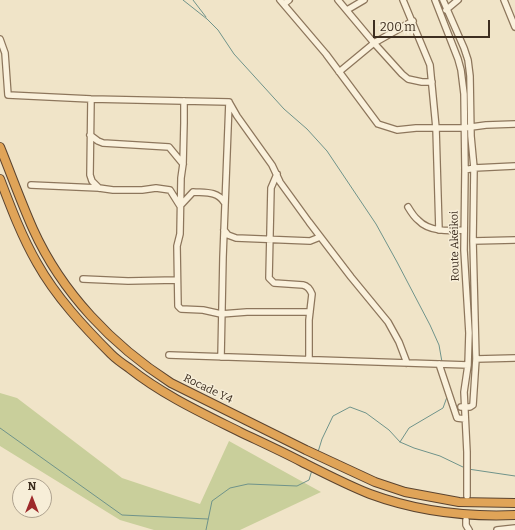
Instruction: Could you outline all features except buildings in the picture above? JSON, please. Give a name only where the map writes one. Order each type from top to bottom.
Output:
[{"type":"highway","name":"Rocade Y4","points":[[0,147],[34,230],[63,282],[89,314],[122,347],[154,372],[171,383],[306,450],[375,482],[405,492],[459,502],[515,503]]},
{"type":"highway","name":"Rocade Y4","points":[[0,179],[23,237],[37,264],[55,292],[79,321],[113,356],[147,382],[170,396],[300,461],[371,494],[432,510],[491,516],[515,515]]},
{"type":"street","points":[[289,0],[282,2],[326,54],[378,124],[397,130],[416,128],[471,128],[486,125],[515,124]]},
{"type":"street","points":[[338,0],[374,43],[408,79],[422,82],[432,82]]},
{"type":"street","points":[[347,10],[364,0]]},
{"type":"street","points":[[404,0],[428,59],[432,82],[436,128],[439,230]]},
{"type":"street","name":"Route Akéikoi","points":[[436,0],[461,70],[464,94],[465,170],[463,230],[468,328],[468,365],[463,407],[467,452],[467,496]]},
{"type":"street","points":[[443,0],[468,60],[470,76],[471,128],[474,168],[473,241],[476,359],[473,405],[470,407],[463,407]]},
{"type":"street","points":[[441,14],[458,0]]},
{"type":"street","points":[[504,0],[515,27]]},
{"type":"street","points":[[339,72],[374,43],[413,21]]},
{"type":"street","points":[[0,39],[5,53],[8,95],[91,99],[229,102]]},
{"type":"street","points":[[91,99],[90,175],[92,181],[99,188]]},
{"type":"street","points":[[184,101],[180,234],[177,246],[178,306],[181,308],[203,310],[221,314],[247,312],[310,312]]},
{"type":"street","points":[[229,102],[237,116],[272,165],[280,182],[320,237],[388,322],[399,342],[407,363]]},
{"type":"street","points":[[221,357],[221,314],[229,102]]},
{"type":"street","points":[[90,135],[103,143],[169,146],[183,164]]},
{"type":"street","points":[[465,170],[474,168],[515,166]]},
{"type":"street","points":[[276,174],[271,188],[269,278],[274,283],[308,286],[312,294],[308,358]]},
{"type":"street","points":[[31,185],[113,190],[142,190],[156,188],[170,190],[180,206]]},
{"type":"street","points":[[180,206],[194,192],[214,193],[221,197],[225,202]]},
{"type":"street","points":[[408,207],[417,220],[422,224],[439,230],[463,230]]},
{"type":"street","points":[[224,230],[232,237],[270,240],[310,241],[320,237]]},
{"type":"street","points":[[473,241],[515,240]]},
{"type":"street","points":[[83,279],[128,281],[177,280]]},
{"type":"street","points":[[169,354],[468,365]]},
{"type":"street","points":[[476,359],[515,358]]},
{"type":"street","points":[[439,364],[457,418],[465,419]]},
{"type":"street","points":[[466,520],[466,525],[469,530]]},
{"type":"street","points":[[496,530],[515,528]]},
{"type":"green space","points":[[0,393],[17,398],[122,478],[200,504],[229,441],[321,492],[240,530],[154,530],[120,520],[0,446]]},
{"type":"waterway","points":[[183,0],[218,30],[234,54],[284,109],[307,129],[327,151],[376,224],[397,262],[430,325],[439,345],[442,362]]},
{"type":"waterway","points":[[193,0],[206,17]]},
{"type":"waterway","points":[[400,442],[409,428],[443,408],[447,397]]},
{"type":"waterway","points":[[318,452],[322,439],[333,416],[350,407],[366,413],[389,430],[400,442],[440,456],[465,468]]},
{"type":"waterway","points":[[0,428],[122,515],[208,519]]},
{"type":"waterway","points":[[468,469],[515,476]]},
{"type":"waterway","points":[[206,530],[212,501],[230,488],[248,484],[297,486],[309,480],[312,470]]}]
